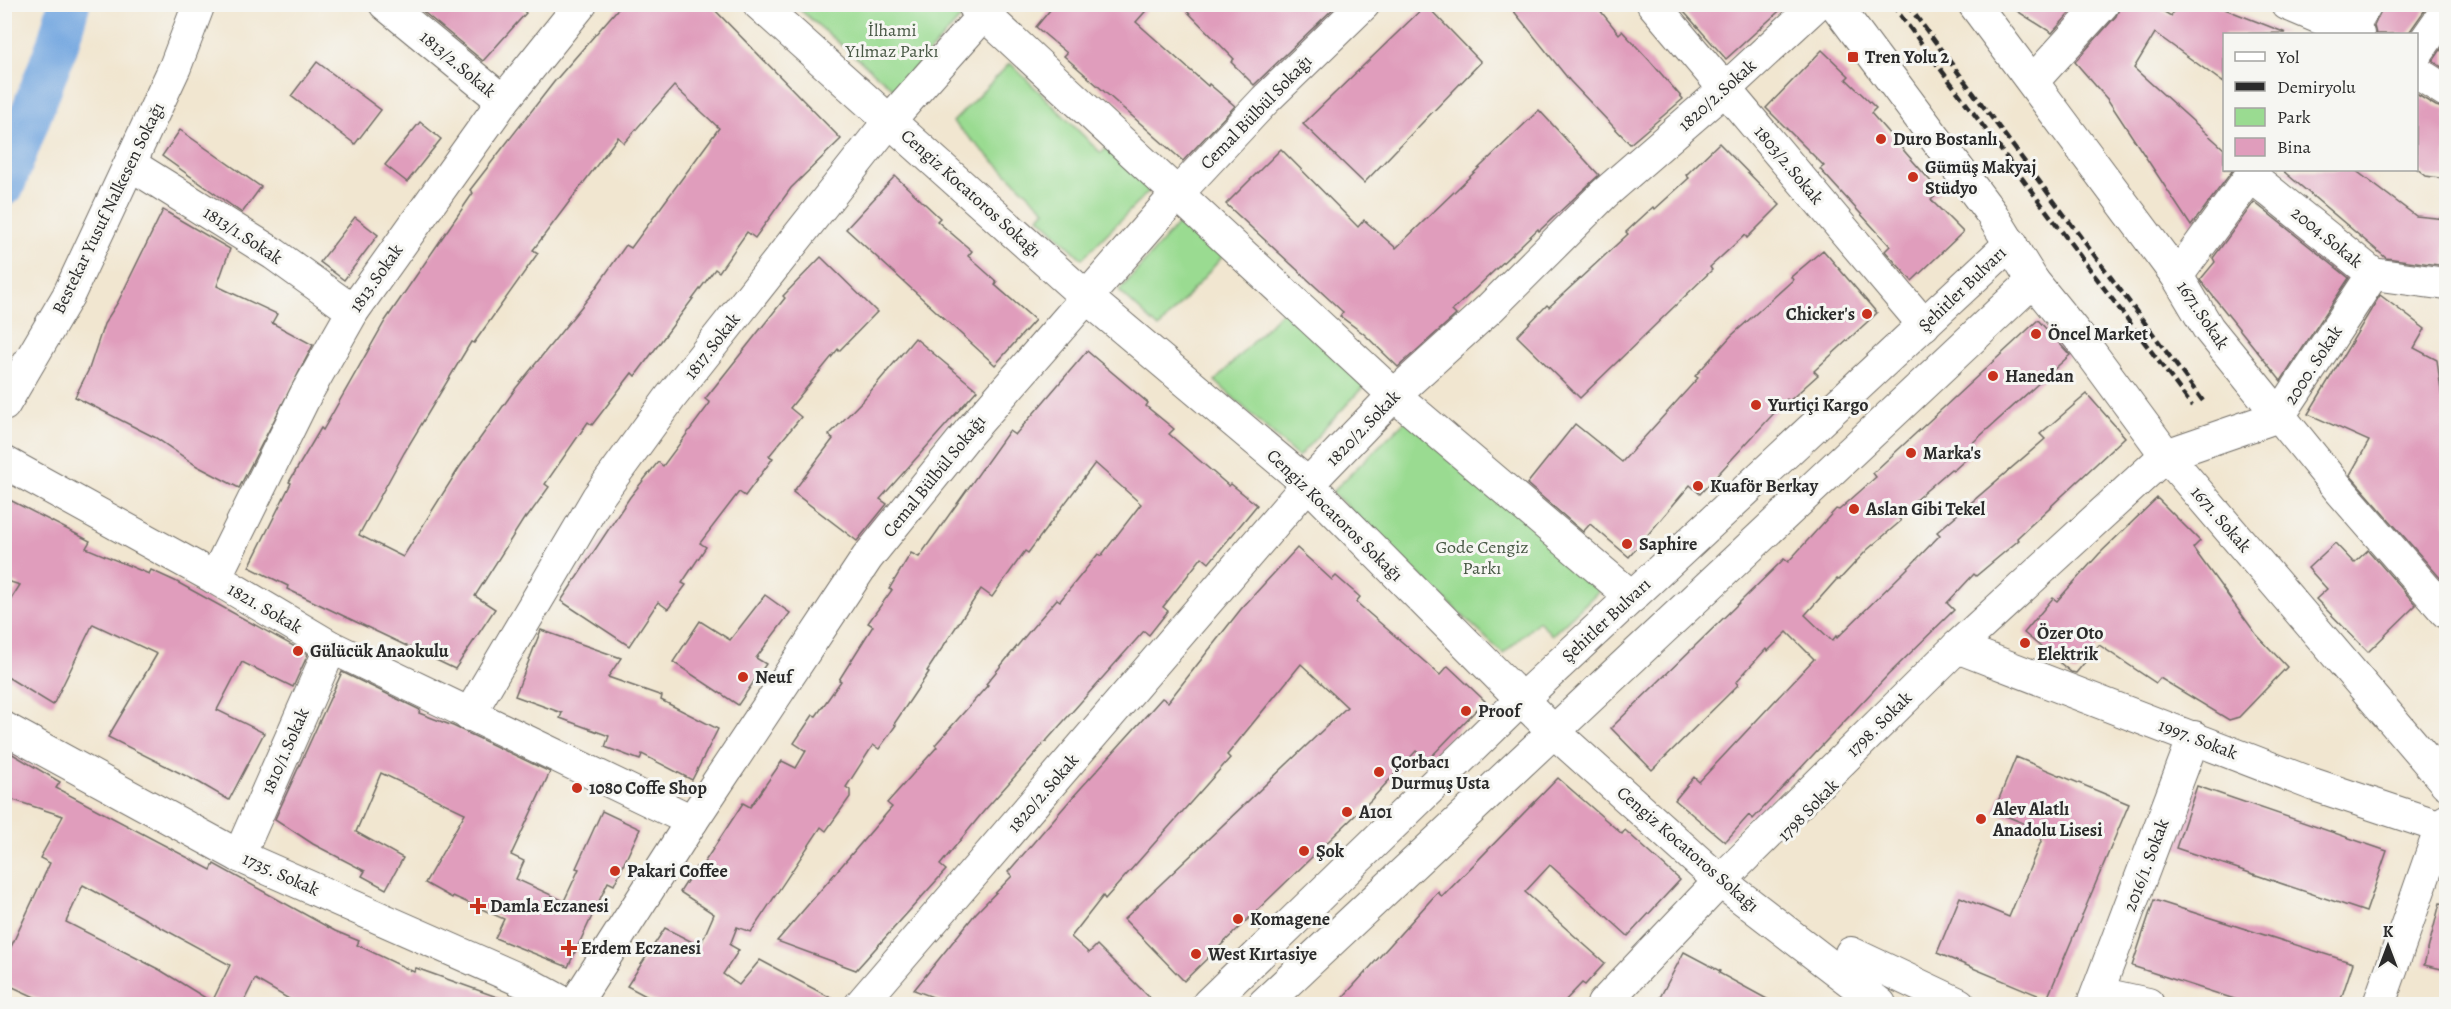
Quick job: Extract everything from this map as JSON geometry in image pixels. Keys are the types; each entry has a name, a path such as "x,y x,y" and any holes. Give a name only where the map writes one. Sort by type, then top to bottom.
{"street":[{"name":"Bestekar Yusuf Nalkesen Sokağı","path":"4,405 68,296 175,68 199,4"},
{"name":"1813/2.Sokak","path":"385,4 503,101"},
{"name":"1813.Sokak","path":"215,579 306,394 352,311 503,101 581,4"},
{"name":"Cengiz Kocatoros Sokağı","path":"759,4 1085,296 1308,484 1553,731 1720,881 1880,1005"},
{"name":"Cemal Bülbül Sokağı","path":"575,1005 692,821 867,558 969,432 1085,296 1265,100 1364,4"},
{"name":"1803/2.Sokak","path":"1653,4 1924,325"},
{"name":"1820/2.Sokak","path":"861,1005 1308,484 1394,395 1490,308 1604,194 1725,89 1817,4"},
{"path":"1835,4 2011,243"},
{"name":"1671.Sokak","path":"1974,4 2177,276 2208,328 2279,416 2446,612"},
{"path":"2033,81 2103,4"},
{"path":"2287,4 2356,26"},
{"name":"1817.Sokak","path":"469,715 598,497 670,398 890,120 983,8"},
{"path":"983,8 1176,195 1394,395 1632,597"},
{"path":"2418,51 2446,11"},
{"path":"2418,73 2446,91"},
{"name":"1813/1.Sokak","path":"130,164 274,254 352,311"},
{"path":"2177,276 2253,173"},
{"name":"2004.Sokak","path":"2253,173 2373,274 2446,284"},
{"name":"1671. Sokak","path":"2011,243 2033,281 2085,345 2166,455 2446,783"},
{"name":"Şehitler Bulvarı","path":"1208,1005 1521,699 2011,243"},
{"name":"2000. Sokak","path":"2166,455 2279,416 2373,274"},
{"path":"1263,1005 2033,281"},
{"name":"1798. Sokak","path":"1603,1005 1720,881 1957,646 2166,455"},
{"name":"1821. Sokak","path":"4,462 331,646 469,715 692,821"},
{"name":"1810/1.Sokak","path":"239,856 331,646"},
{"name":"1997. Sokak","path":"1957,646 2312,784 2444,824"},
{"name":"1735. Sokak","path":"4,728 239,856 524,994 566,1005"},
{"name":"2016/1. Sokak","path":"2148,1005 2095,999 2194,737"},
{"path":"2379,1005 2444,824"},
{"path":"1851,953 1906,994 1953,1003"}],"green space":[{"name":"İlhami Yılmaz Parkı","path":"958,4 966,12 895,90 794,5"},
{"path":"1010,63 1101,153 1110,145 1153,187 1082,259 1039,217 1045,210 953,122"},
{"path":"1183,218 1223,256 1159,328 1119,291"},
{"path":"1283,310 1364,386 1298,457 1215,381"},
{"name":"Gode Cengiz Parkı","path":"1410,416 1601,589 1552,635 1539,621 1503,654 1332,492"}],"building":[{"path":"414,4 517,4 526,13 483,61"},
{"path":"622,4 709,4 841,139 791,188 755,238 747,232 719,272 715,269 635,376 632,373 592,425 588,422 545,484 549,487 526,519 525,517 475,596 495,609 455,669 287,589 288,586 249,567 291,483 289,482 321,428 323,430 385,321 473,193 470,190 554,82","holes":["674,86 719,128 631,248 626,245 590,296 516,388 459,468 403,557 359,535 404,453 471,342 474,343 538,253 533,250 618,137 624,143"]},
{"path":"1055,4 1152,4 1136,22 1208,86 1209,84 1235,106 1183,161 1064,56 1067,53 1036,27"},
{"path":"1180,4 1338,4 1254,85 1231,62 1234,59"},
{"path":"1508,4 1595,4 1619,34 1622,31 1683,99 1630,144 1570,81"},
{"path":"1677,4 1787,4 1726,59"},
{"path":"2006,4 2078,4 2052,33"},
{"path":"2121,4 2151,4 2171,16 2179,4 2212,4 2286,33 2223,33 2223,82 2155,33 2134,68 2223,148 2223,171 2232,171 2191,226 2108,100 2075,62 2116,16"},
{"path":"2384,4 2429,4 2409,33 2376,33 2374,26"},
{"path":"1426,5 1481,62 1364,183 1303,124"},
{"path":"2446,42 2446,70 2433,61"},
{"path":"1822,50 1849,76 1846,79 1876,108 1871,113 1940,192 1931,200 1963,232 1912,281 1885,251 1890,246 1820,169 1824,166 1766,108"},
{"path":"317,62 381,110 355,144 291,96"},
{"path":"2418,95 2446,109 2446,179 2426,176 2418,170"},
{"path":"1539,110 1599,175 1452,311 1456,315 1398,367 1364,334 1340,316 1343,312 1226,204 1281,149 1358,227 1364,220 1396,248"},
{"path":"420,122 441,139 407,182 385,165"},
{"path":"180,130 261,187 242,213 162,156"},
{"path":"1719,143 1780,205 1747,238 1745,235 1710,267 1712,270 1580,398 1517,336 1547,305 1549,307 1628,234 1626,232 1653,207 1655,209 1689,178 1686,175"},
{"path":"2283,171 2356,171 2416,216 2446,219 2446,266 2386,258"},
{"path":"895,176 940,218 937,221 972,251 968,256 997,282 995,285 1035,320 995,365 846,229"},
{"path":"2254,202 2349,278 2281,381 2200,280 2215,262 2213,258"},
{"path":"163,210 230,249 217,286 277,314 272,323 313,345 239,488 197,466 156,438 75,397 89,369 104,324 118,302"},
{"path":"355,217 378,235 344,280 320,262"},
{"path":"1823,250 1877,313 1814,371 1818,375 1789,401 1787,399 1700,494 1690,485 1629,557 1590,524 1583,532 1527,484 1575,424 1622,462 1698,378 1695,376 1731,336 1793,280 1791,277"},
{"path":"821,257 877,312 839,351 838,349 790,408 801,417 769,456 773,458 745,496 739,492 700,543 706,547 682,583 686,585 668,609 658,602 629,646 561,601 630,497 658,462 663,466 710,403 705,399 785,298 783,296"},
{"path":"2380,295 2425,329 2414,348 2437,360 2446,429 2446,576 2442,580 2350,475 2369,441 2308,414"},
{"path":"2038,320 2070,355 1969,446 1974,452 1897,516 1901,521 1867,550 1839,580 1837,579 1805,615 1832,641 1836,636 1837,638 1940,535 1937,532 2045,439 2040,434 2087,394 2125,437 2017,538 2019,540 1976,576 1974,574 1947,603 1954,610 1888,675 1753,819 1749,815 1725,842 1675,800 1694,777 1699,782 1814,659 1787,632 1768,651 1766,649 1736,682 1738,685 1652,770 1611,728 1784,559 1788,562 1836,509 1839,510 1876,477 1873,473"},
{"path":"915,338 977,390 880,499 887,504 857,541 793,492 833,439 829,435 864,399"},
{"path":"1087,351 1148,403 1146,406 1174,429 1169,434 1229,486 1231,484 1257,505 1209,563 1202,557 1163,607 1168,611 1149,635 1144,631 984,811 940,865 946,870 856,970 777,941 892,807 887,803 937,747 935,745 988,685 986,684 1032,628 1057,599 1060,601 1098,554 1101,556 1141,504 1095,463 1028,553 1025,551 992,597 981,589 927,671 929,672 894,724 896,725 879,749 873,745 846,787 850,790 850,797 826,831 821,827 751,932 737,927 730,945 739,950 723,974 739,985 760,960 844,1005 663,1005 627,986 665,928 700,946 714,914 680,892 696,867 700,869 743,803 750,807 782,761 796,768 806,751 794,743 841,681 839,680 873,626 868,623 892,590 889,589 911,553 919,557 1009,431 1015,435"},
{"path":"4,497 90,541 86,548 149,574 151,570 175,581 308,654 293,687 242,662 217,710 264,733 229,800 108,737 157,654 93,624 53,705 4,675 4,610 20,585 4,580"},
{"path":"2157,498 2200,541 2193,548 2256,634 2287,667 2239,717 2229,720 2160,678 2156,683 2099,645 2076,673 2071,672 2024,633 2053,598 2057,601 2099,554"},
{"path":"2335,543 2354,563 2368,550 2416,605 2368,652 2316,599 2327,589 2308,568"},
{"path":"1297,548 1332,580 1336,576 1360,597 1356,602 1440,675 1448,666 1485,701 1427,761 1416,751 1371,800 1184,981 1124,919 1347,707 1301,664 1227,755 1230,758 1105,899 1103,896 1071,937 1089,953 1097,945 1157,1005 954,1005 914,990 976,913 1012,876 1008,872 1072,798 1162,698 1168,702 1241,609"},
{"path":"765,595 790,613 756,658 766,664 738,705 673,662 700,621 730,640"},
{"path":"541,630 621,658 608,677 662,696 661,700 718,729 692,780 642,754 640,760 605,747 609,736 560,718 562,713 515,696"},
{"path":"342,672 420,710 419,713 453,726 550,772 511,855 524,861 516,879 564,901 602,811 640,829 614,885 608,882 568,967 495,938 504,919 453,896 452,898 425,883 465,813 381,773 356,832 403,858 386,889 362,876 365,871 313,844 275,819"},
{"path":"4,749 60,782 56,788 211,870 214,864 335,931 359,941 357,945 414,972 416,968 511,1002 511,1005 299,1005 255,979 242,1005 52,1005 4,983 4,962 50,863 40,858 63,816 4,797","holes":["83,885 230,965 212,1002 160,970 66,922"]},
{"path":"2016,757 2129,804 2047,999 1937,953 1960,897 2009,917 2045,832 1994,811"},
{"path":"1558,778 1622,834 1625,830 1680,880 1628,936 1550,865 1525,892 1605,963 1585,985 1582,983 1561,1005 1336,1005 1438,892 1442,897"},
{"path":"2197,786 2387,851 2366,912 2176,848"},
{"path":"2154,900 2353,963 2339,1005 2253,1005 2132,966"},
{"path":"2440,903 2446,904 2446,970 2424,965"},
{"path":"1684,952 1720,971 1719,973 1778,1005 1656,1005"}],"waterway":[{"path":"4,185 58,43 69,4"}],"railway":[{"path":"1892,4 2192,406"},
{"path":"1907,4 2203,401"}],"place":[{"name":"Tren Yolu 2","path":"1853,57"},
{"name":"Duro Bostanlı","path":"1881,139"},
{"name":"Gümüş Makyaj Stüdyo","path":"1913,177"},
{"name":"Chicker's","path":"1867,314"},
{"name":"Öncel Market","path":"2036,334"},
{"name":"Hanedan","path":"1993,376"},
{"name":"Yurtiçi Kargo","path":"1756,405"},
{"name":"Marka's","path":"1911,453"},
{"name":"Kuaför Berkay","path":"1698,486"},
{"name":"Aslan Gibi Tekel","path":"1854,509"},
{"name":"Saphire","path":"1627,544"},
{"name":"Özer Oto Elektrik","path":"2025,643"},
{"name":"Gülücük Anaokulu","path":"298,651"},
{"name":"Neuf","path":"743,677"},
{"name":"Proof","path":"1466,711"},
{"name":"Çorbacı Durmuş Usta","path":"1379,772"},
{"name":"1080 Coffe Shop","path":"577,788"},
{"name":"A101","path":"1347,812"},
{"name":"Alev Alatlı Anadolu Lisesi","path":"1981,819"},
{"name":"Şok","path":"1304,851"},
{"name":"Pakari Coffee","path":"615,871"},
{"name":"Damla Eczanesi","path":"478,906"},
{"name":"Komagene","path":"1238,919"},
{"name":"Erdem Eczanesi","path":"569,948"},
{"name":"West Kırtasiye","path":"1196,954"}]}
